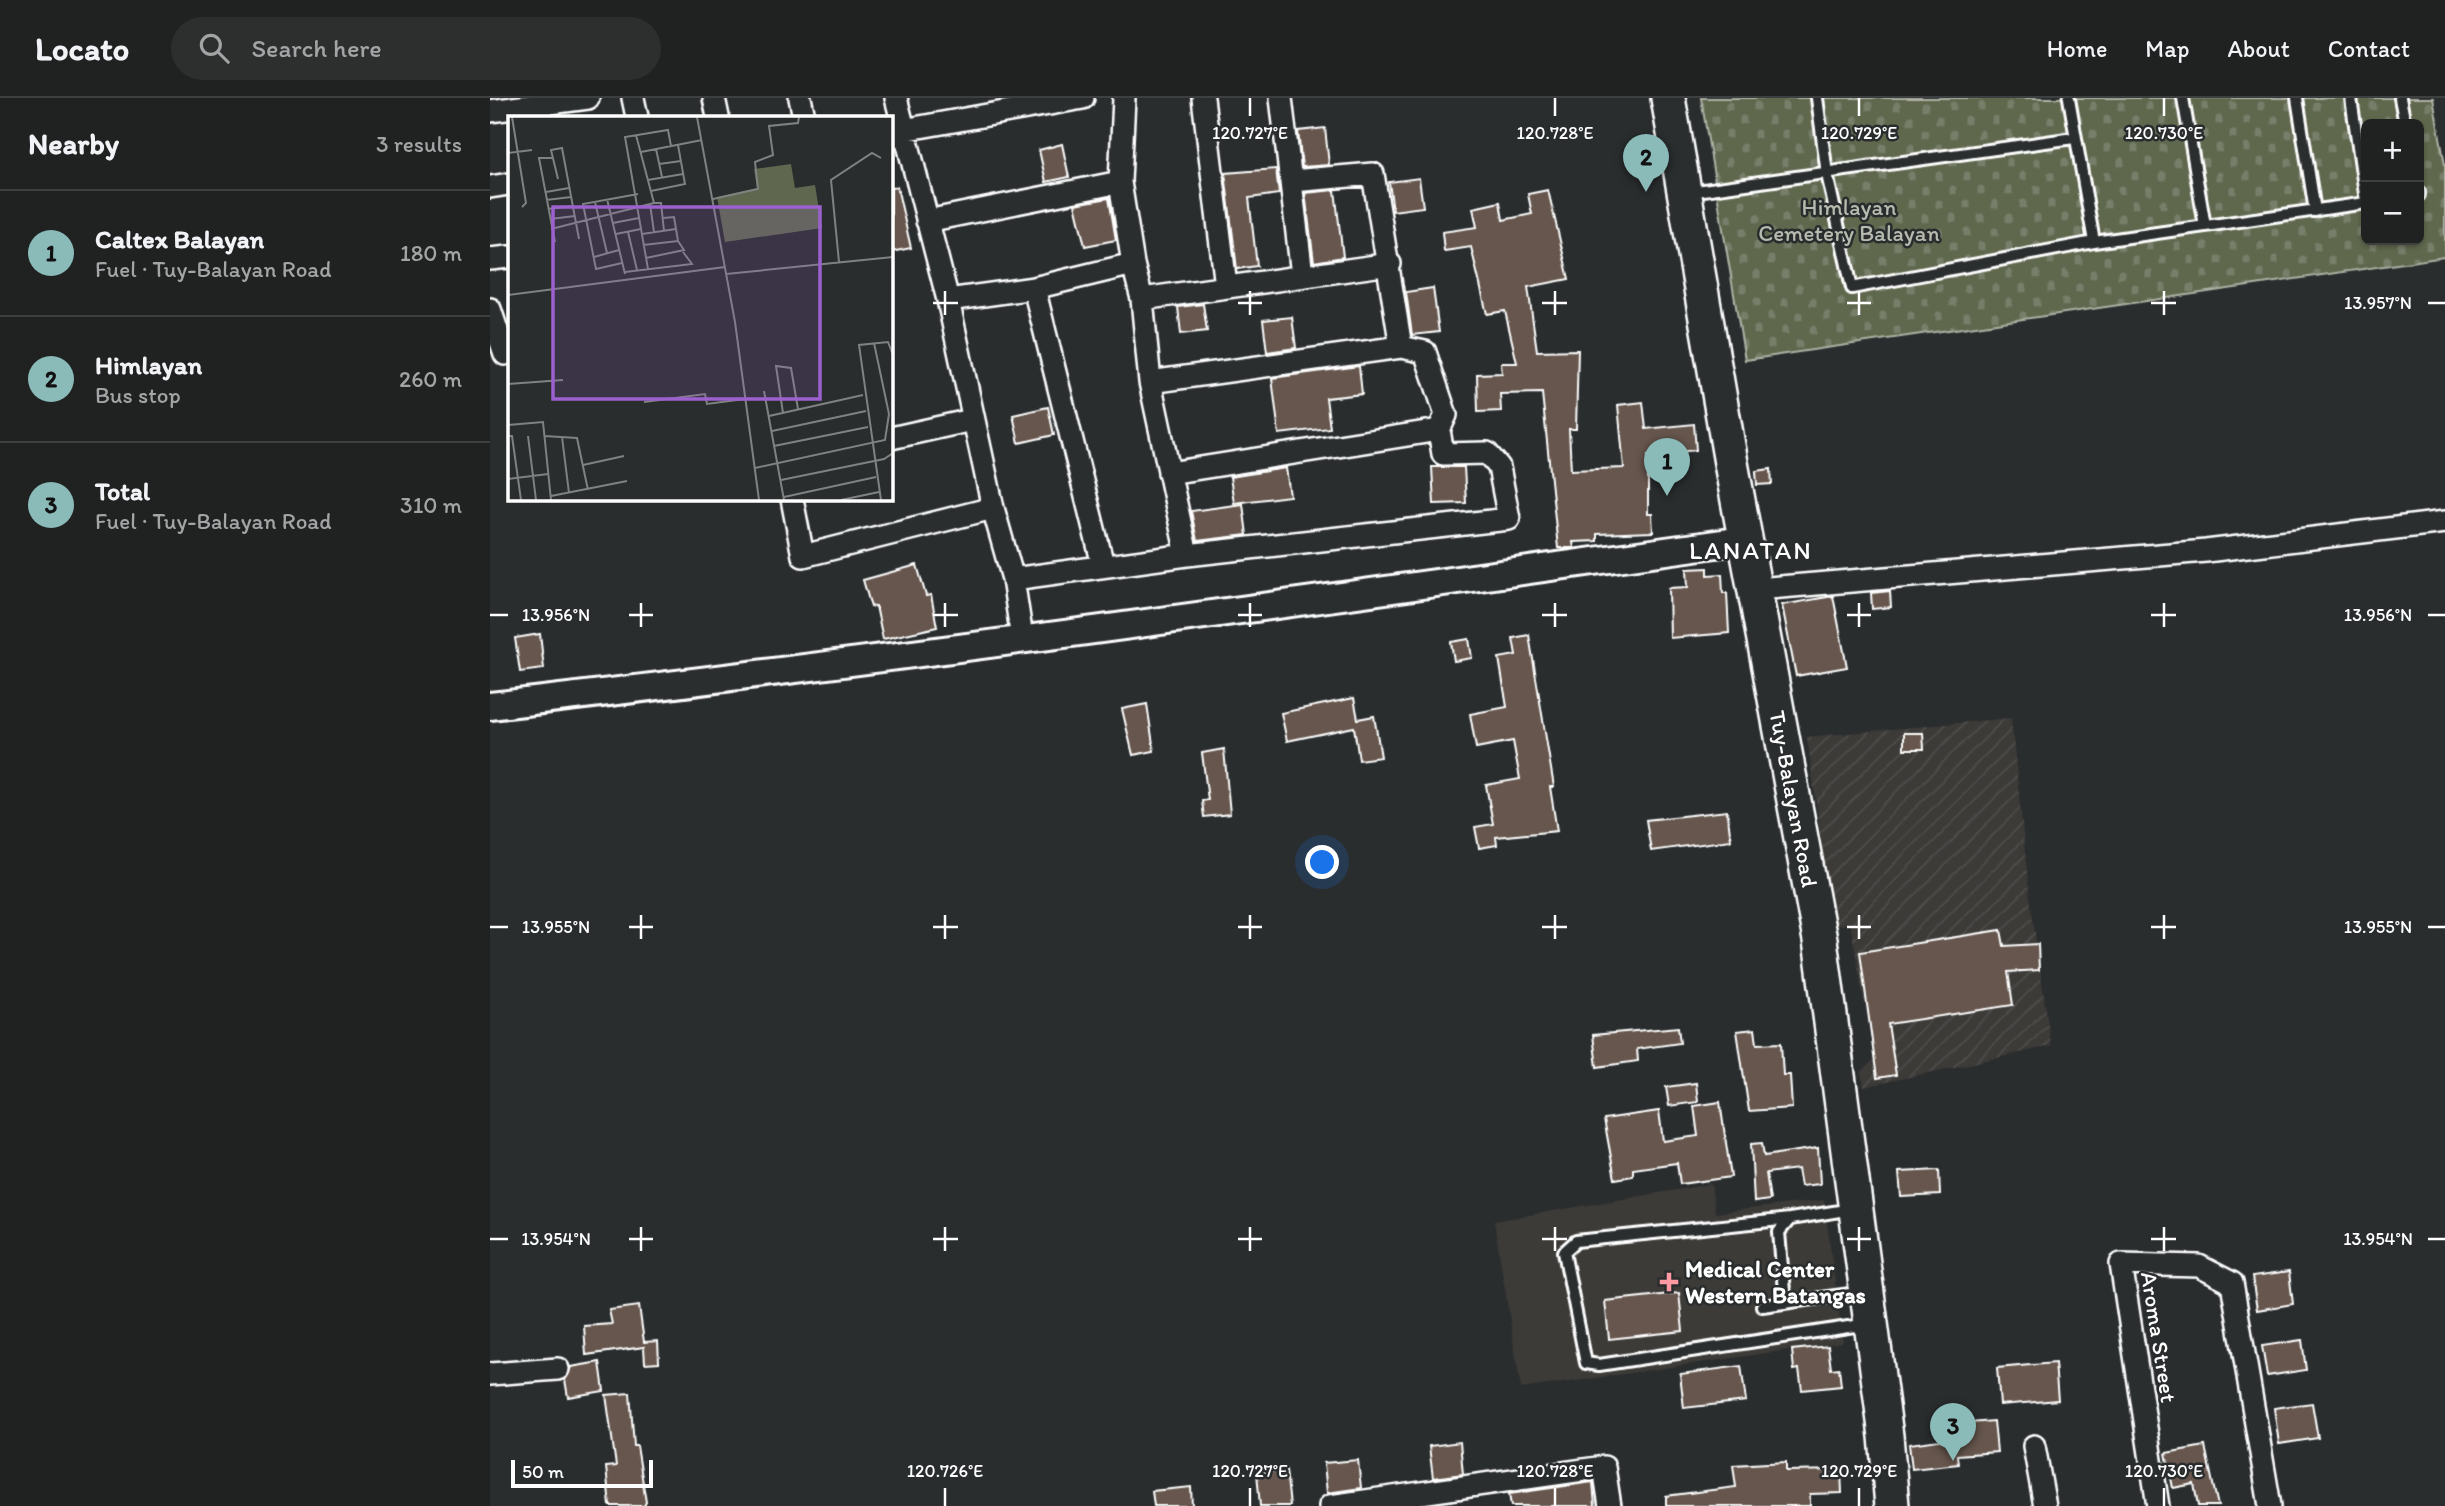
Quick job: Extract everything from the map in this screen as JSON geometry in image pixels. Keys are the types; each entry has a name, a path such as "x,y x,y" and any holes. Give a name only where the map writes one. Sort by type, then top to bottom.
{"main road":[{"name":"Tuy-Balayan Road","path":"1668,98 1745,540 1820,940 1870,1308 1892,1506"}],"street":[{"path":"490,111 588,98"},
{"path":"633,98 637,116"},
{"path":"714,98 718,116"},
{"path":"800,98 804,116"},
{"path":"896,98 897,134 927,221 948,300 972,419 1013,579 1022,638"},
{"path":"897,134 1083,98"},
{"path":"1124,98 1120,182 1133,264 1143,299 1150,382 1187,555"},
{"path":"1203,98 1226,286"},
{"path":"1281,98 1302,275"},
{"path":"1292,181 1373,174 1390,264 1401,348"},
{"path":"927,221 1120,182"},
{"path":"490,187 508,184"},
{"path":"490,259 508,257"},
{"path":"948,300 1034,288 1133,264"},
{"path":"1143,299 1390,264"},
{"path":"1034,288 1103,565"},
{"path":"490,309 505,354"},
{"path":"1013,579 1103,565 1509,519 1499,467 1487,453 1443,454 1439,430 1446,415 1425,352 1401,348 1150,382"},
{"path":"892,438 972,419"},
{"path":"1169,472 1439,430"},
{"path":"792,500 803,556 993,508"},
{"path":"1756,589 2206,551 2445,522"},
{"path":"490,706 822,668 1022,638 1745,540"},
{"name":"Aroma Street","path":"2158,1506 2121,1264 2199,1266 2232,1283 2270,1506"},
{"path":"490,1374 558,1369"},
{"path":"2034,1446 2045,1506"},
{"path":"1330,1506 1604,1467 1610,1506"}],"lane":[{"path":"1817,98 1827,174 1852,288 2094,242 2361,203"},
{"path":"2068,98 2094,242"},
{"path":"2183,98 2206,226"},
{"path":"2297,98 2315,211"},
{"path":"2351,98 2363,182"},
{"path":"2400,98 2404,119"},
{"path":"1683,192 2074,138"},
{"path":"1856,1209 1790,1219 1576,1241 1564,1252 1565,1261 1586,1363 1599,1365 1870,1308"},
{"path":"1784,1303 1779,1232 1790,1219"},
{"path":"1762,1306 1784,1303 1870,1308"}],"shaded area":[{"path":"2011,718 2029,891 2051,1046 1864,1087 1861,1073 1875,1059 1850,923 1833,926 1807,737"},
{"name":"Medical Center Western Batangas","path":"1711,1184 1715,1213 1824,1200 1843,1342 1521,1389 1494,1221"}],"green space":[{"name":"Himlayan Cemetery Balayan","path":"1701,98 2433,98 2445,165 2445,257 1745,360"}],"building":[{"path":"1325,128 1329,165 1302,167 1298,131"},
{"path":"1062,144 1069,177 1046,182 1039,150"},
{"path":"1276,169 1279,194 1249,198 1257,266 1237,269 1225,173"},
{"path":"1419,178 1423,207 1393,211 1389,182"},
{"path":"897,187 911,248 892,252 892,188"},
{"path":"1335,190 1343,257 1314,262 1305,193"},
{"path":"1548,190 1569,279 1528,287 1537,351 1578,350 1576,429 1569,429 1571,470 1624,468 1618,405 1643,402 1646,429 1694,424 1696,450 1648,455 1648,514 1652,514 1653,532 1597,534 1597,541 1573,542 1574,548 1558,548 1542,393 1500,394 1501,411 1478,412 1477,374 1502,373 1501,363 1517,363 1505,311 1487,314 1471,247 1444,251 1442,232 1477,227 1473,208 1500,202 1503,220 1532,214 1528,194"},
{"path":"1109,198 1116,240 1085,246 1075,204"},
{"path":"1433,288 1439,332 1412,335 1406,292"},
{"path":"1203,304 1207,331 1181,334 1178,307"},
{"path":"1292,317 1296,348 1267,352 1263,320"},
{"path":"1359,366 1362,394 1326,398 1330,428 1279,434 1272,378"},
{"path":"1048,407 1054,435 1019,443 1013,415"},
{"path":"1432,467 1464,467 1466,503 1434,504"},
{"path":"1286,468 1290,496 1234,503 1230,477"},
{"path":"1771,469 1772,484 1757,485 1756,471"},
{"path":"1243,504 1247,535 1197,541 1191,511"},
{"path":"917,565 926,596 931,595 937,627 883,639 876,606 871,607 863,580"},
{"path":"1708,568 1708,575 1722,574 1723,593 1727,593 1729,633 1670,638 1669,588 1688,587 1687,569"},
{"path":"1890,591 1891,607 1872,609 1871,593"},
{"path":"1833,596 1847,667 1796,676 1782,605"},
{"path":"540,634 544,669 520,672 515,638"},
{"path":"1529,635 1554,787 1550,787 1557,831 1496,837 1497,845 1479,848 1475,827 1493,824 1486,785 1520,779 1513,741 1476,748 1470,714 1507,707 1499,658 1516,655 1513,638"},
{"path":"1469,639 1472,658 1454,661 1451,642"},
{"path":"1354,698 1358,719 1374,716 1381,757 1359,760 1354,727 1287,741 1281,713"},
{"path":"1147,704 1154,751 1133,755 1122,709"},
{"path":"1904,733 1923,733 1924,749 1904,749"},
{"path":"1224,749 1230,814 1204,817 1202,801 1208,800 1202,753"},
{"path":"1727,811 1731,840 1651,851 1646,820"},
{"path":"2001,930 2004,946 2038,944 2039,970 2008,972 2013,1005 1888,1024 1896,1075 1877,1078 1860,952"},
{"path":"1678,1027 1680,1043 1637,1049 1638,1061 1597,1067 1593,1035"},
{"path":"1755,1029 1757,1044 1781,1043 1783,1075 1790,1075 1792,1108 1749,1111 1737,1031"},
{"path":"1696,1083 1698,1102 1669,1106 1666,1087"},
{"path":"1720,1102 1731,1177 1680,1184 1677,1163 1633,1169 1633,1176 1615,1179 1604,1119 1659,1111 1663,1141 1698,1136 1694,1106"},
{"path":"1762,1143 1764,1156 1818,1148 1820,1184 1801,1186 1798,1169 1766,1173 1770,1200 1754,1202 1751,1144"},
{"path":"1939,1170 1940,1195 1901,1197 1899,1172"},
{"path":"2289,1272 2293,1304 2257,1310 2252,1277"},
{"path":"1679,1293 1683,1331 1609,1339 1605,1301"},
{"path":"639,1306 644,1342 658,1341 659,1362 645,1363 644,1347 586,1355 584,1326 612,1324 609,1310"},
{"path":"2302,1340 2306,1370 2267,1376 2262,1346"},
{"path":"1828,1346 1831,1369 1839,1368 1841,1386 1802,1390 1799,1369 1794,1370 1792,1350"},
{"path":"600,1362 604,1391 568,1397 565,1380 571,1367"},
{"path":"2055,1363 2058,1400 2000,1405 1997,1368"},
{"path":"1741,1366 1746,1401 1684,1408 1680,1374"},
{"path":"630,1393 634,1446 637,1446 646,1502 644,1506 610,1506 606,1467 616,1466 606,1395"},
{"path":"2312,1403 2318,1438 2279,1444 2274,1408"},
{"path":"1994,1421 1997,1452 1957,1455 1958,1464 1912,1469 1909,1444 1970,1436 1969,1423"},
{"path":"1460,1442 1463,1474 1433,1478 1429,1446"},
{"path":"2205,1446 2218,1506 2198,1506 2194,1484 2173,1488 2166,1453"},
{"path":"1358,1460 1361,1488 1327,1493 1324,1463"},
{"path":"1786,1462 1786,1471 1841,1470 1842,1493 1810,1494 1810,1506 1666,1506 1666,1496 1736,1487 1733,1465"},
{"path":"1286,1470 1290,1506 1260,1506 1257,1473"},
{"path":"1593,1482 1595,1506 1511,1506 1509,1494"},
{"path":"1191,1487 1192,1506 1154,1506 1152,1491"}],"place":[{"name":"Himlayan","path":"1646,192"},
{"name":"Caltex Balayan","path":"1667,496"},
{"name":"Medical Center Western Batangas","path":"1669,1282"},
{"name":"Total","path":"1953,1461"}],"district":[{"name":"LANATAN","path":"1751,550"}]}
